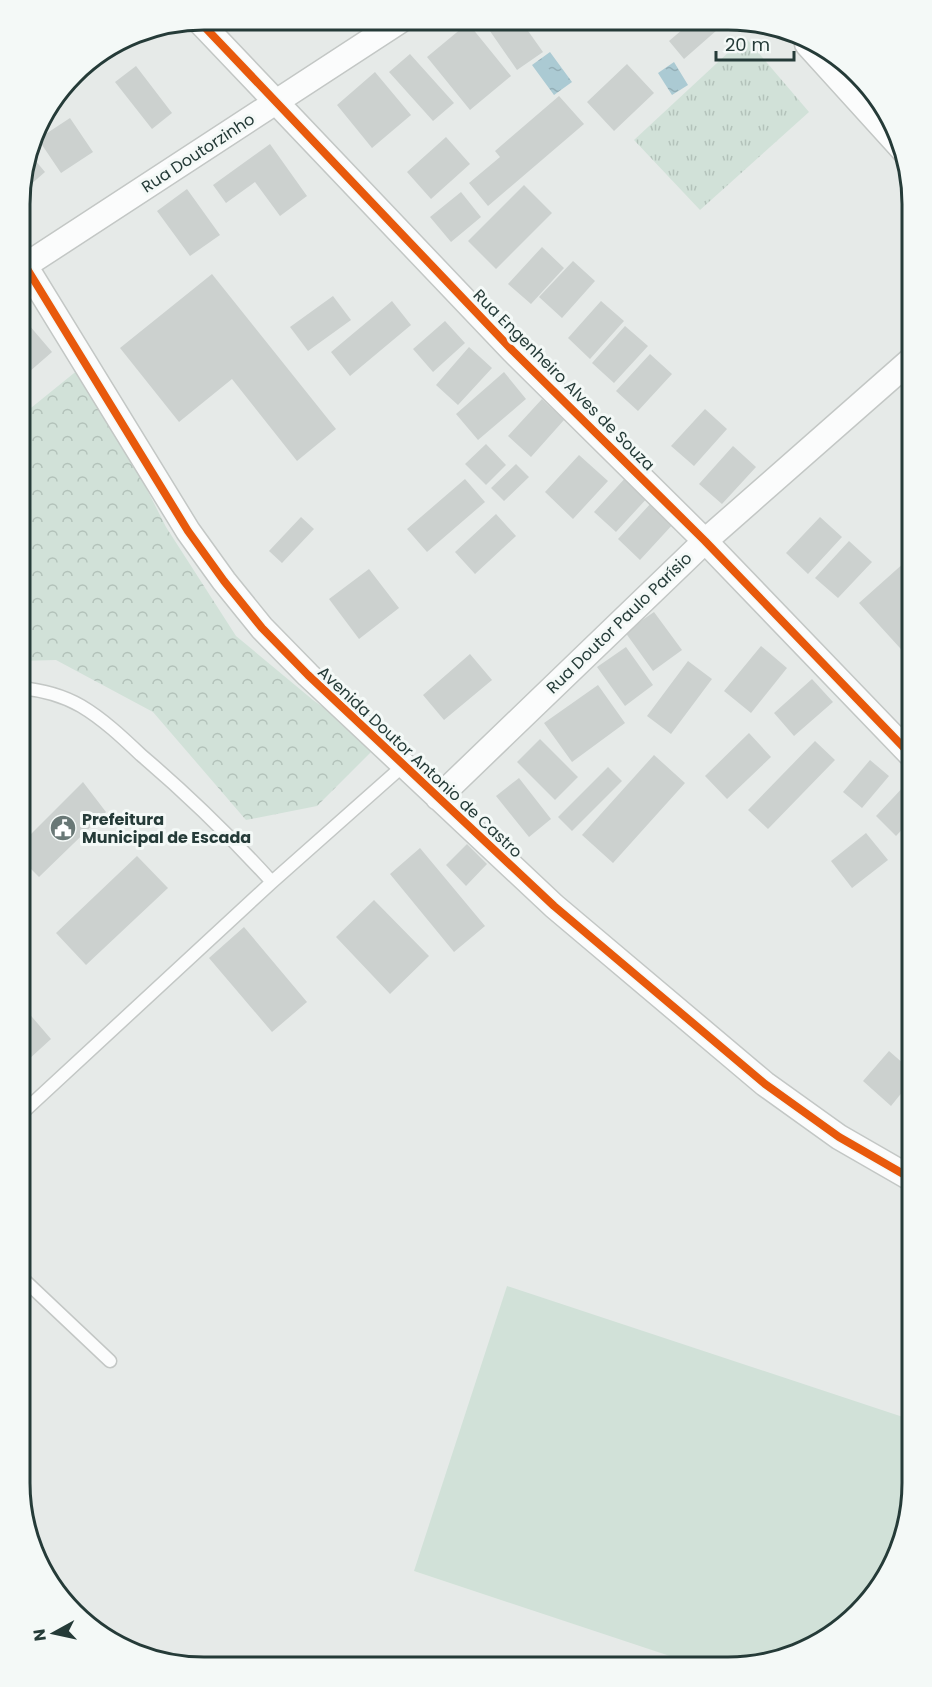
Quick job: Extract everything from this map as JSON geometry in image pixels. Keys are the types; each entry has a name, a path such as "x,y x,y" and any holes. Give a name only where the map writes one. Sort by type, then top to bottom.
{"street":[{"name":"Rua Engenheiro Alves de Souza","path":"208,30 513,351 705,540 902,746"},
{"name":"Rua Doutorzinho","path":"30,258 386,30"},
{"path":"817,55 886,131"},
{"name":"Avenida Doutor Antonio de Castro","path":"30,273 188,531 262,628 300,667 554,906 765,1084 839,1137 902,1169"},
{"name":"Rua Doutor Paulo Parísio","path":"438,798 705,540 902,368"}],"lane":[{"path":"30,689 45,691 81,706 122,737 231,837 272,882"},
{"path":"30,1106 272,882 404,765"},
{"path":"30,1285 110,1361"}],"green space":[{"path":"745,37 809,112 700,210 634,140"},
{"path":"84,365 166,527 236,636 313,700 377,746 317,806 246,820 153,712 56,660 30,661 30,409"},
{"path":"507,1286 902,1417 902,1494 899,1517 893,1539 879,1570 851,1606 834,1621 815,1634 784,1648 739,1657 673,1657 414,1571"}],"water":[{"path":"550,52 572,82 554,95 532,65"},
{"path":"674,62 688,85 672,95 658,73"}],"building":[{"path":"460,30 474,30 511,76 470,110 427,57"},
{"path":"489,30 527,30 543,52 517,70"},
{"path":"682,30 717,30 684,59 669,41"},
{"path":"410,54 454,103 433,121 389,72"},
{"path":"627,64 654,93 614,131 587,102"},
{"path":"136,66 172,113 152,129 115,82"},
{"path":"375,72 411,115 372,148 337,105"},
{"path":"559,96 584,124 488,206 469,183 500,157 495,151"},
{"path":"70,118 93,152 61,173 41,144 44,135"},
{"path":"446,137 470,164 431,199 407,172"},
{"path":"270,144 307,196 280,216 255,182 226,203 213,185"},
{"path":"36,161 45,172 31,184"},
{"path":"524,185 552,213 496,269 468,241"},
{"path":"187,189 220,235 190,256 157,211"},
{"path":"461,192 481,217 451,242 430,217"},
{"path":"542,247 564,268 531,304 508,284"},
{"path":"573,261 595,281 562,318 539,297"},
{"path":"212,274 336,429 297,461 232,379 179,422 120,348"},
{"path":"333,296 351,320 308,351 290,327"},
{"path":"392,301 411,325 350,376 331,352"},
{"path":"601,301 624,321 590,359 568,338"},
{"path":"445,321 465,343 433,372 413,349"},
{"path":"30,326 52,352 30,371"},
{"path":"625,326 648,346 614,383 592,363"},
{"path":"469,347 492,368 458,405 436,385"},
{"path":"650,354 672,374 638,411 616,391"},
{"path":"504,372 526,399 478,440 456,414"},
{"path":"542,399 564,420 531,457 508,436"},
{"path":"705,409 727,429 694,466 671,446"},
{"path":"486,444 506,465 486,485 465,464"},
{"path":"733,446 756,467 722,504 699,484"},
{"path":"579,455 608,481 573,519 545,492"},
{"path":"516,464 529,477 504,501 491,488"},
{"path":"628,475 650,495 616,532 594,512"},
{"path":"465,479 485,502 427,552 407,529"},
{"path":"652,502 674,523 640,560 618,539"},
{"path":"496,514 516,536 475,574 455,552"},
{"path":"301,517 314,529 282,563 269,551"},
{"path":"820,517 842,537 808,574 786,553"},
{"path":"849,541 872,562 838,598 815,578"},
{"path":"902,565 902,650 859,603"},
{"path":"369,569 399,608 359,639 329,599"},
{"path":"654,612 682,650 653,671 625,632"},
{"path":"761,646 787,668 751,713 724,691"},
{"path":"626,647 653,685 625,706 597,667"},
{"path":"470,654 492,680 444,720 423,695"},
{"path":"688,661 712,679 671,734 647,716"},
{"path":"812,679 833,702 794,736 774,713"},
{"path":"598,685 625,723 572,762 544,723"},
{"path":"749,733 771,757 727,799 705,776"},
{"path":"540,739 578,777 555,800 517,762"},
{"path":"815,741 835,760 768,829 748,810"},
{"path":"654,755 685,783 613,863 582,835"},
{"path":"870,760 889,776 862,808 843,792"},
{"path":"608,767 622,781 572,831 558,817"},
{"path":"519,778 551,819 529,837 496,796"},
{"name":"Prefeitura Municipal de Escada","path":"83,782 106,812 39,877 30,868 30,835"},
{"path":"902,788 902,830 896,836 876,816"},
{"path":"866,833 888,860 852,888 831,861"},
{"path":"467,844 487,864 466,886 446,865"},
{"path":"420,848 485,926 454,952 390,874"},
{"path":"137,856 168,888 86,965 56,933"},
{"path":"374,900 429,956 390,994 336,937"},
{"path":"244,927 307,1002 272,1032 209,958"},
{"path":"30,1015 51,1039 30,1058"},
{"path":"889,1051 902,1062 902,1092 891,1106 863,1081"}],"cycle path":[{"path":"208,30 513,351 705,541 902,746"},
{"path":"30,274 188,531 262,628 308,675 554,906 765,1084 839,1137 902,1173"}],"place":[{"name":"Prefeitura Municipal de Escada","path":"63,828"}]}
